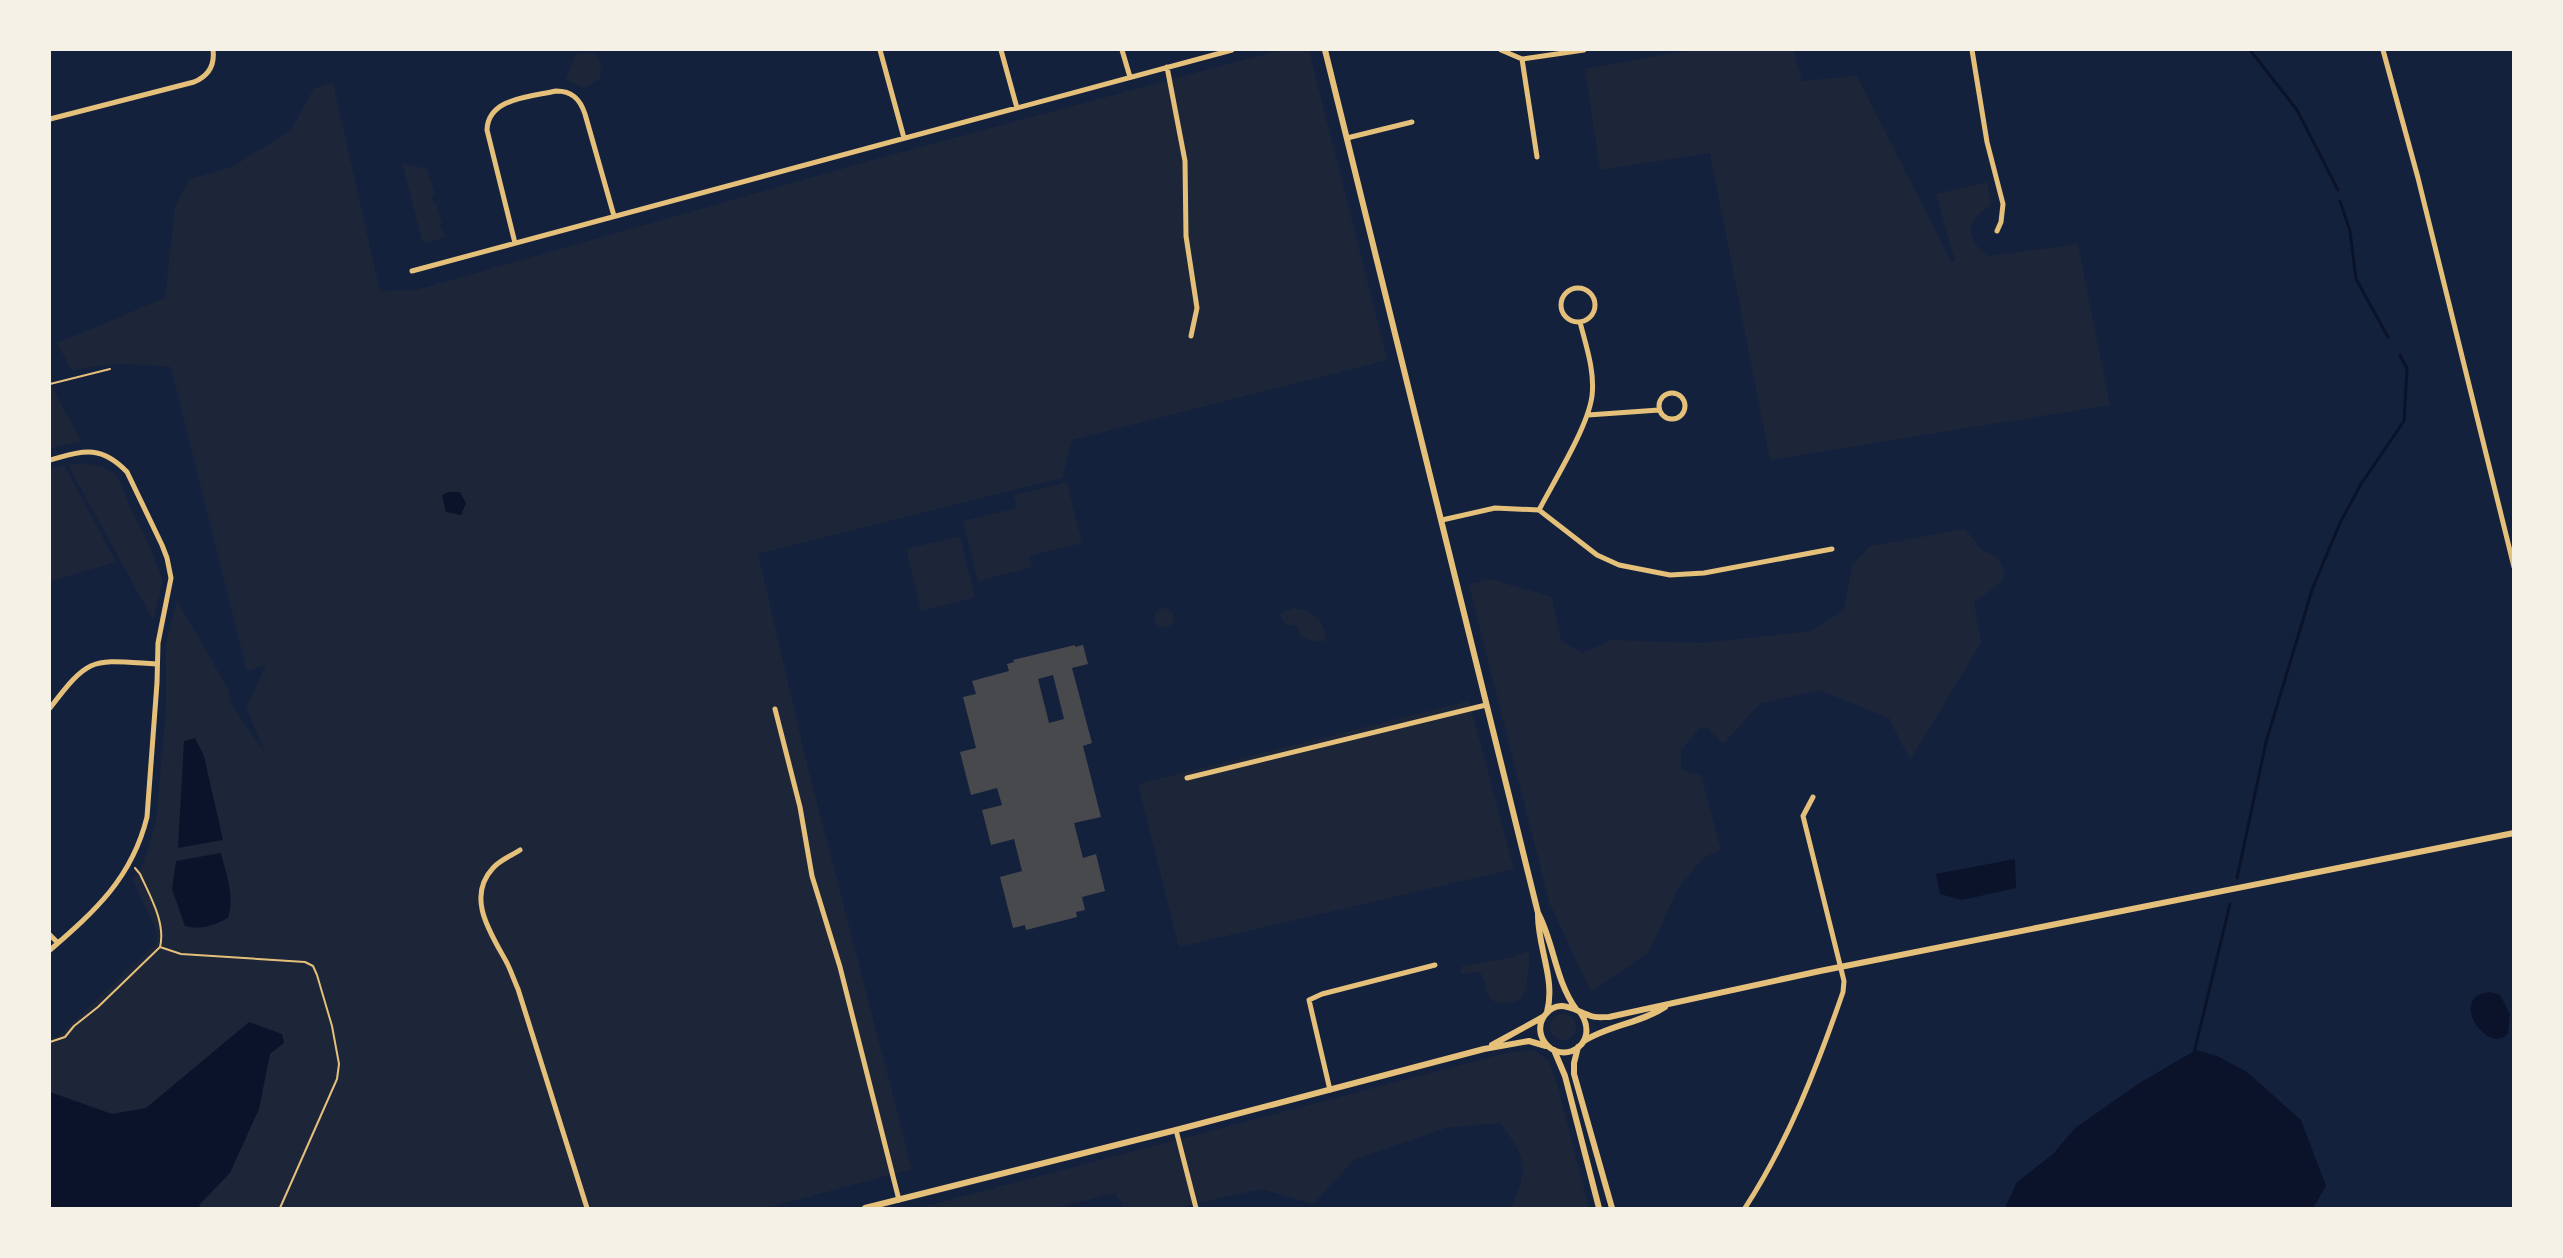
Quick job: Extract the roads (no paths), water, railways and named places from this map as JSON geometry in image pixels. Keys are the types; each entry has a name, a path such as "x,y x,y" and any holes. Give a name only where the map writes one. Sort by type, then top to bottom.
{"street":[{"path":"50,119 204,78 211,69 214,58 213,50"},
{"path":"880,50 904,138"},
{"path":"1001,50 1017,108"},
{"path":"1122,50 1130,77"},
{"path":"412,271 1232,50"},
{"path":"1325,50 1538,913 1548,932 1563,984 1587,1026 1584,1041"},
{"path":"1501,50 1522,59 1584,50"},
{"path":"1972,50 1987,142 2003,204 2001,222 1997,231"},
{"path":"2383,50 2418,178 2514,567"},
{"path":"1522,59 1537,158"},
{"path":"1167,67 1185,161 1186,236 1197,308 1191,336"},
{"path":"515,243 487,130 487,120 499,106 556,91 565,91 579,100 614,216"},
{"path":"1347,138 1412,122"},
{"path":"1573,289 1589,292 1595,301 1594,312 1580,322 1570,320 1561,306 1564,295 1573,289"},
{"path":"1539,510 1588,415 1592,394 1591,365 1580,322"},
{"path":"1675,393 1685,402 1684,411 1674,419 1665,417 1659,410 1660,401 1666,394 1675,393"},
{"path":"1588,415 1659,410"},
{"path":"50,460 93,451 111,458 127,472 170,567 171,578 158,643 147,817 142,835 130,863 114,889 50,950"},
{"path":"1442,520 1495,508 1539,510 1597,555 1619,565 1670,575 1704,573 1832,549"},
{"path":"50,708 72,679 86,667 107,661 156,664"},
{"path":"1187,778 1486,705"},
{"path":"776,709 800,807 812,876 840,967 899,1200"},
{"path":"1745,1209 1773,1163 1819,1061 1843,992 1844,981 1841,967 1803,816 1813,797"},
{"path":"1484,1049 1558,1006 1570,1006 1594,1018 1609,1017 1841,967 2514,833"},
{"path":"520,850 492,869 483,886 481,901 489,931 518,989 586,1209"},
{"path":"1538,913 1538,933 1548,974 1551,999 1540,1030 1545,1043 1552,1049 1568,1085 1599,1209"},
{"path":"50,935 58,943"},
{"path":"1330,1089 1309,1000 1322,994 1435,965"},
{"path":"865,1209 1484,1049 1529,1041 1567,1052 1614,1027 1657,1012 1668,1005"},
{"path":"1578,1047 1574,1074 1612,1209"},
{"path":"1176,1130 1196,1209"}],"lane":[{"path":"50,384 110,369"}],"waterway":[{"path":"2250,50 2297,110 2338,190"},
{"path":"2340,201 2350,231 2356,279 2388,337"},
{"path":"2237,878 2266,742 2312,590 2339,525 2361,484 2404,421 2407,369 2400,355"},
{"path":"2194,1053 2230,904"}]}
